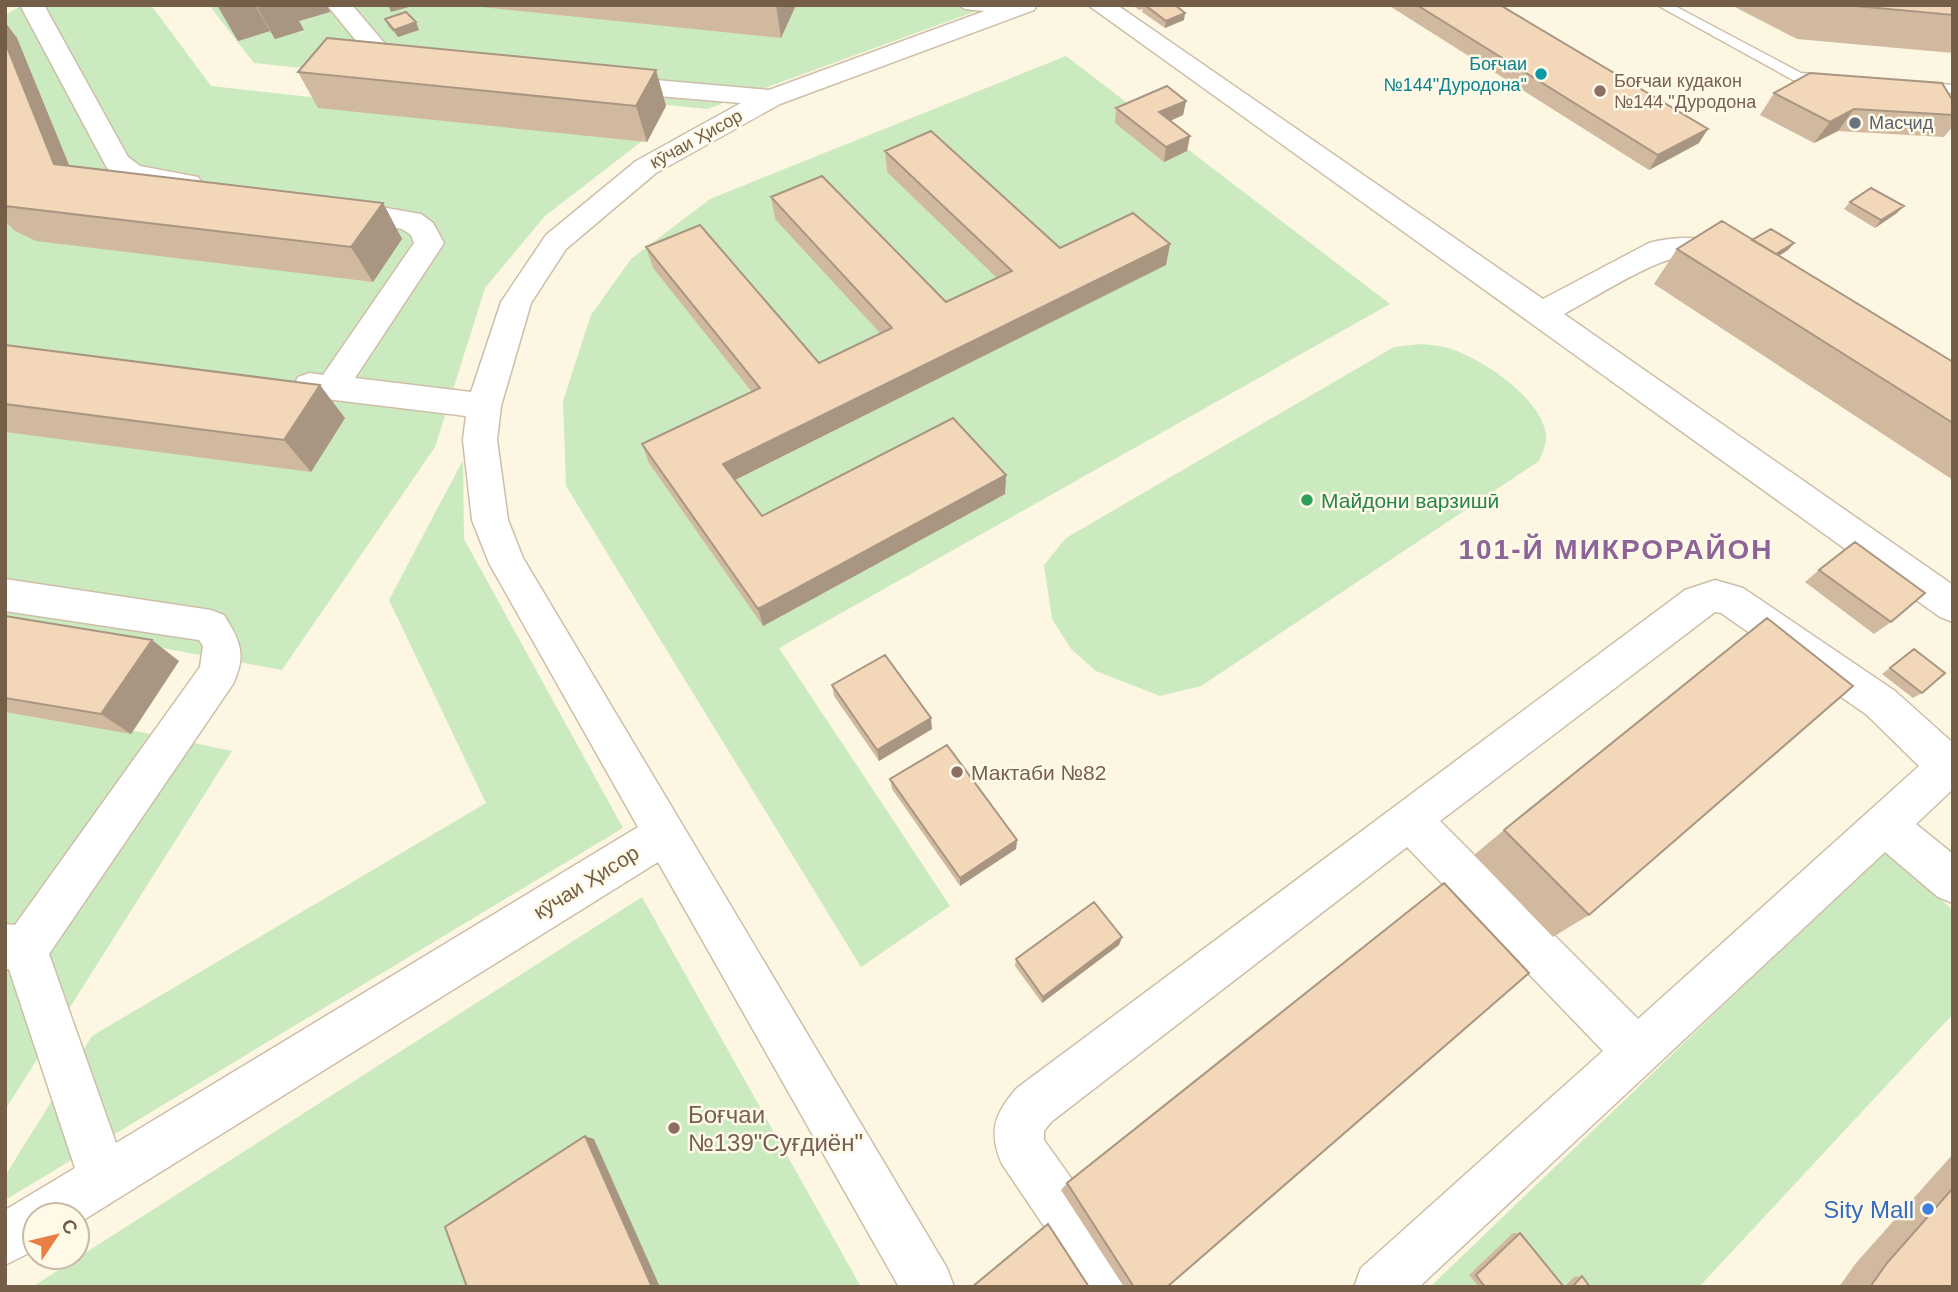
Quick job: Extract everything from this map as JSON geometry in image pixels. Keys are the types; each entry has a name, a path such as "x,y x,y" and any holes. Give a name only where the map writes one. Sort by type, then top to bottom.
{"street":[{"path":"32,5 117,162 131,173 211,187"},
{"path":"339,5 384,59 438,65"},
{"path":"1100,5 1541,313 1953,606"},
{"name":"кӯчаи Ҳисор","path":"68,1201 665,834 507,563 490,520 480,440 484,406 516,302 556,242 646,167 771,98 1019,8"},
{"path":"584,81 771,98"},
{"path":"318,205 411,221 423,230 429,243 331,387"},
{"path":"1541,313 1660,250 1695,246 1748,269"},
{"path":"277,381 484,406"},
{"path":"5,595 211,626 222,645 219,672 15,948 103,1179"},
{"path":"1116,1287 1018,1147 1020,1122 1034,1105 1698,601 1715,597 1730,599 1881,704 1950,764 1380,1287"},
{"path":"1410,820 1636,1051"},
{"path":"1884,824 1953,882"},
{"path":"665,834 928,1287"},
{"path":"5,1239 21,1229"}],"lane":[{"path":"965,5 1019,8"},
{"path":"1663,5 1798,76 1835,80"},
{"path":"1911,86 1953,89"}],"green space":[{"path":"23,5 151,5 211,86 650,135 545,216 485,288 435,447 282,670 5,619 5,15"},
{"path":"209,5 993,5 707,109 254,63"},
{"path":"1066,56 1390,304 779,648 950,906 861,967 566,486 563,401 591,315 631,259 710,199"},
{"name":"Майдони варзишӣ","path":"1422,344 1467,355 1496,372 1523,395 1542,421 1546,435 1539,461 1201,686 1160,696 1096,671 1071,649 1052,619 1044,565 1066,538 1394,347"},
{"path":"463,460 464,539 623,828 5,1200 5,1176 92,1036 486,803 389,600"},
{"path":"5,704 232,751 5,1110"},
{"path":"1884,851 1953,910 1953,1014 1699,1287 1430,1287"},
{"path":"642,897 861,1287 32,1287 57,1271 91,1271 91,1249"}],"building":[{"path":"1145,5 1175,5 1185,13 1166,21"},
{"name":"Боғчаи №144\"Дуродона\"","path":"1417,5 1500,5 1708,129 1658,155"},
{"path":"1845,5 1953,5 1953,15"},
{"path":"406,12 416,22 394,30 385,19"},
{"path":"327,38 656,70 636,106 298,72"},
{"path":"5,42 54,164 383,203 351,247 5,206"},
{"path":"1810,73 1942,83 1953,101 1953,115 1854,109 1830,122 1774,93"},
{"path":"1167,86 1186,101 1159,112 1190,136 1166,147 1116,108"},
{"path":"931,131 1060,248 1133,213 1170,244 723,464 762,516 953,418 1006,475 758,609 642,444 760,388 646,247 700,225 819,363 892,328 771,197 822,176 946,302 1012,271 885,151"},
{"path":"1871,188 1904,206 1881,220 1850,202"},
{"path":"1722,221 1953,362 1953,423 1677,249"},
{"path":"1771,229 1794,243 1776,254 1752,240"},
{"path":"5,345 320,385 284,440 5,404"},
{"path":"1855,542 1925,593 1891,622 1819,570"},
{"path":"5,616 152,640 101,714 5,698"},
{"path":"1767,618 1853,686 1589,915 1504,830"},
{"path":"1914,649 1945,673 1922,693 1890,668"},
{"path":"885,655 931,718 877,750 832,685"},
{"path":"947,745 1017,840 960,878 890,779"},
{"path":"1444,883 1529,973 1167,1287 1134,1287 1067,1183"},
{"path":"1094,902 1122,937 1043,997 1016,959"},
{"path":"585,1136 652,1287 467,1287 445,1227"},
{"path":"1953,1188 1953,1287 1870,1287 1887,1263"},
{"path":"1048,1224 1089,1287 972,1287"},
{"path":"1520,1233 1564,1287 1485,1287 1476,1275"},
{"path":"1582,1276 1590,1287 1572,1287"}],"place":[{"name":"Боғчаи №144\"Дуродона\"","path":"1541,74"},
{"name":"Боғчаи кудакон №144 \"Дуродона","path":"1600,91"},
{"name":"Масҷид","path":"1855,123"},
{"name":"Майдони варзишӣ","path":"1307,500"},
{"name":"Мактаби №82","path":"957,772"},
{"name":"Боғчаи №139\"Суғдиён\"","path":"674,1128"},
{"name":"Sity Mall","path":"1928,1209"}],"district":[{"name":"101-Й МИКРОРАЙОН","path":"1616,549"}]}
